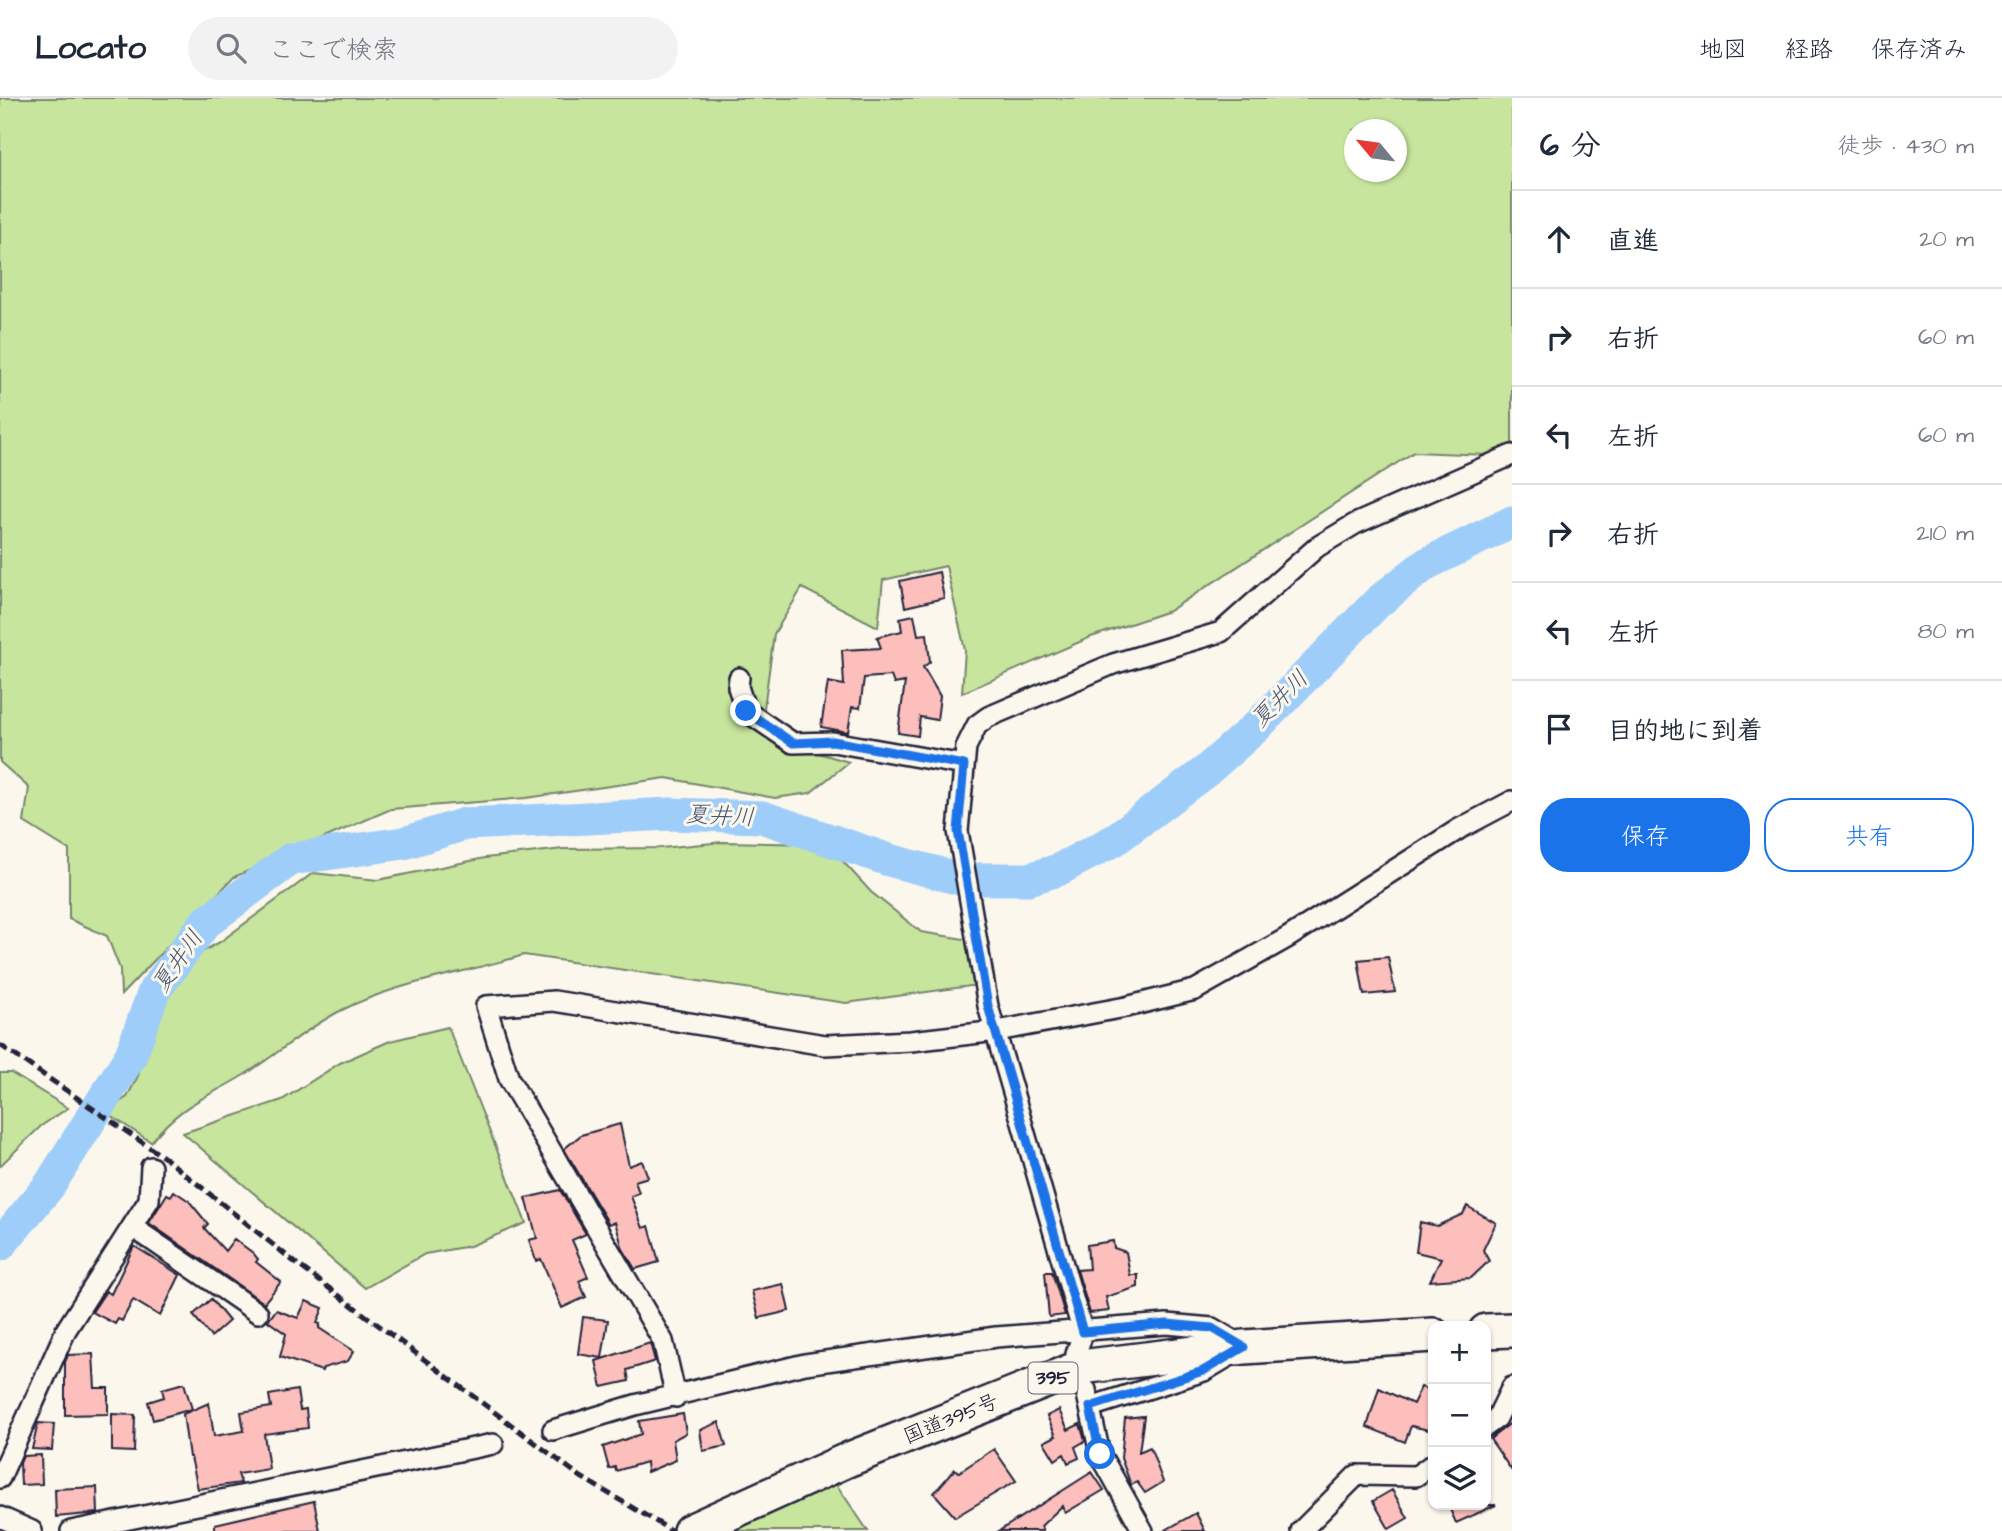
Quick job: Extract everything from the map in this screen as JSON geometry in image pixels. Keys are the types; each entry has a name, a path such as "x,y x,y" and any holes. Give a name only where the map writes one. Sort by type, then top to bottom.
{"highway":[{"path":"1491,1331 1512,1330"},
{"name":"国道395号","path":"695,1529 847,1460 1081,1367 1244,1347 1428,1335"}],"street":[{"path":"1076,1354 1083,1332 988,1006 958,831 966,747 976,725 988,717 1113,664 1221,632 1317,547 1355,524 1512,456"},
{"path":"739,678 737,687 746,711 793,743 833,741 964,774"},
{"path":"676,1396 663,1341 509,1079 486,1006 554,1001 825,1045 911,1041 997,1031 1126,1007 1195,990 1287,938 1459,829 1512,801"},
{"path":"0,1478 66,1330 92,1286 134,1228 149,1200 151,1167"},
{"path":"134,1228 258,1313"},
{"path":"553,1430 635,1405 805,1364 996,1337 1167,1324 1212,1328 1244,1347 1203,1371 1088,1398 1100,1454 1143,1531"},
{"path":"1491,1422 1497,1418 1512,1387"},
{"path":"71,1531 493,1444"},
{"path":"1301,1531 1357,1475 1416,1476 1428,1468"},
{"path":"0,1517 32,1531"}],"green space":[{"path":"0,98 1512,98 1512,456 1414,452 1169,611 1091,637 962,693 965,650 946,566 883,580 878,627 802,588 774,634 764,708 770,739 849,762 810,793 775,798 666,778 526,798 391,809 234,877 121,995 120,969 107,936 69,919 69,850 24,822 29,788 0,762"},
{"path":"723,842 819,844 838,856 871,892 921,932 989,943 993,983 846,1003 524,955 409,985 342,1010 244,1075 184,1110 151,1142 105,1112 127,1097 138,1076 157,1005 187,960 220,942 313,873 378,880 485,858 563,849 661,848"},
{"path":"448,1027 526,1223 470,1246 425,1254 365,1288 183,1133 282,1100 340,1063 390,1041"},
{"path":"0,1073 11,1073 68,1108 41,1126 0,1166"},
{"path":"836,1484 868,1531 731,1531"}],"building":[{"path":"939,572 944,598 905,607 900,581"},
{"path":"914,615 918,635 927,634 930,662 923,667 940,696 937,720 920,717 918,736 898,733 905,682 894,684 891,676 864,678 860,708 852,707 848,732 821,727 828,682 844,685 842,650 881,648 877,637 902,631 900,618"},
{"path":"1388,957 1395,992 1364,995 1358,960"},
{"path":"620,1124 629,1166 642,1161 648,1177 635,1181 639,1193 631,1196 643,1228 649,1226 659,1262 635,1269 623,1249 615,1222 609,1224 564,1149 581,1135"},
{"path":"560,1190 586,1234 572,1240 588,1277 579,1281 586,1297 562,1308 541,1259 536,1261 529,1240 537,1238 526,1198"},
{"path":"174,1191 189,1201 208,1224 204,1228 225,1251 234,1239 253,1253 258,1259 256,1262 281,1282 264,1303 149,1223 167,1194 171,1196"},
{"path":"1467,1206 1496,1223 1483,1250 1489,1261 1471,1278 1430,1281 1441,1258 1416,1252 1420,1222 1437,1226 1463,1214"},
{"path":"1113,1241 1114,1248 1126,1252 1130,1275 1138,1275 1138,1287 1106,1297 1109,1311 1090,1313 1077,1270 1089,1269 1087,1245"},
{"path":"134,1246 180,1275 160,1316 133,1300 122,1321 118,1319 115,1324 92,1312 106,1291 111,1294"},
{"path":"1045,1272 1052,1272 1065,1315 1049,1317"},
{"path":"783,1284 789,1311 759,1318 752,1291"},
{"path":"211,1299 229,1321 211,1337 193,1315"},
{"path":"306,1301 323,1308 317,1323 320,1324 319,1328 354,1351 348,1361 323,1368 322,1371 280,1357 286,1334 268,1321 276,1310 298,1318"},
{"path":"583,1317 608,1320 602,1358 578,1354"},
{"path":"650,1343 655,1361 627,1370 629,1381 602,1387 596,1361"},
{"path":"93,1354 95,1388 108,1388 108,1414 65,1415 65,1362 68,1355"},
{"path":"184,1383 192,1409 153,1420 148,1402 164,1397 162,1389"},
{"path":"1421,1387 1428,1389 1428,1430 1411,1426 1405,1442 1367,1427 1379,1388 1413,1404"},
{"path":"297,1390 300,1410 306,1409 308,1428 264,1434 269,1469 238,1474 241,1483 198,1489 189,1457 183,1414 209,1403 214,1436 244,1431 241,1412 271,1407 269,1395"},
{"path":"1059,1410 1068,1430 1080,1424 1085,1441 1075,1447 1079,1458 1068,1463 1064,1454 1055,1460 1044,1442 1056,1436 1047,1416"},
{"path":"112,1414 135,1415 134,1452 112,1451"},
{"path":"683,1414 686,1433 673,1440 676,1460 647,1472 646,1462 616,1471 615,1467 609,1469 603,1447 641,1434 639,1421"},
{"path":"1144,1416 1139,1452 1150,1447 1163,1482 1145,1493 1137,1482 1131,1485 1121,1458 1125,1418"},
{"path":"719,1422 726,1446 703,1451 700,1430"},
{"path":"1512,1422 1512,1471 1491,1440"},
{"path":"38,1423 54,1424 52,1450 32,1449"},
{"path":"994,1449 1016,1481 955,1517 934,1493 955,1469 959,1472"},
{"path":"41,1455 42,1484 21,1485 20,1463 23,1456"},
{"path":"1092,1472 1104,1490 1065,1513 1062,1506 1041,1526 1043,1531 999,1531"},
{"path":"97,1487 98,1513 56,1517 55,1489"},
{"path":"1392,1490 1408,1518 1389,1529 1373,1501"},
{"path":"314,1501 320,1531 215,1531 215,1524"},
{"path":"1450,1510 1485,1510 1456,1523"},
{"path":"1196,1513 1205,1531 1164,1531"}],"waterway":[{"name":"夏井川","path":"0,1245 49,1186 131,1055 154,991 205,923 291,859 404,843 465,824 671,814 762,817 889,860 960,879 1029,879 1058,870 1113,841 1206,771 1256,727 1378,602 1426,564 1512,522"}],"railway":[{"path":"0,1045 165,1158 297,1264 581,1477 672,1531"}],"route":[{"path":"746,711 754,720 793,743 833,741 964,765 958,831 988,1006 1083,1332 1167,1324 1212,1328 1244,1347 1203,1371 1090,1407 1100,1454"}]}
